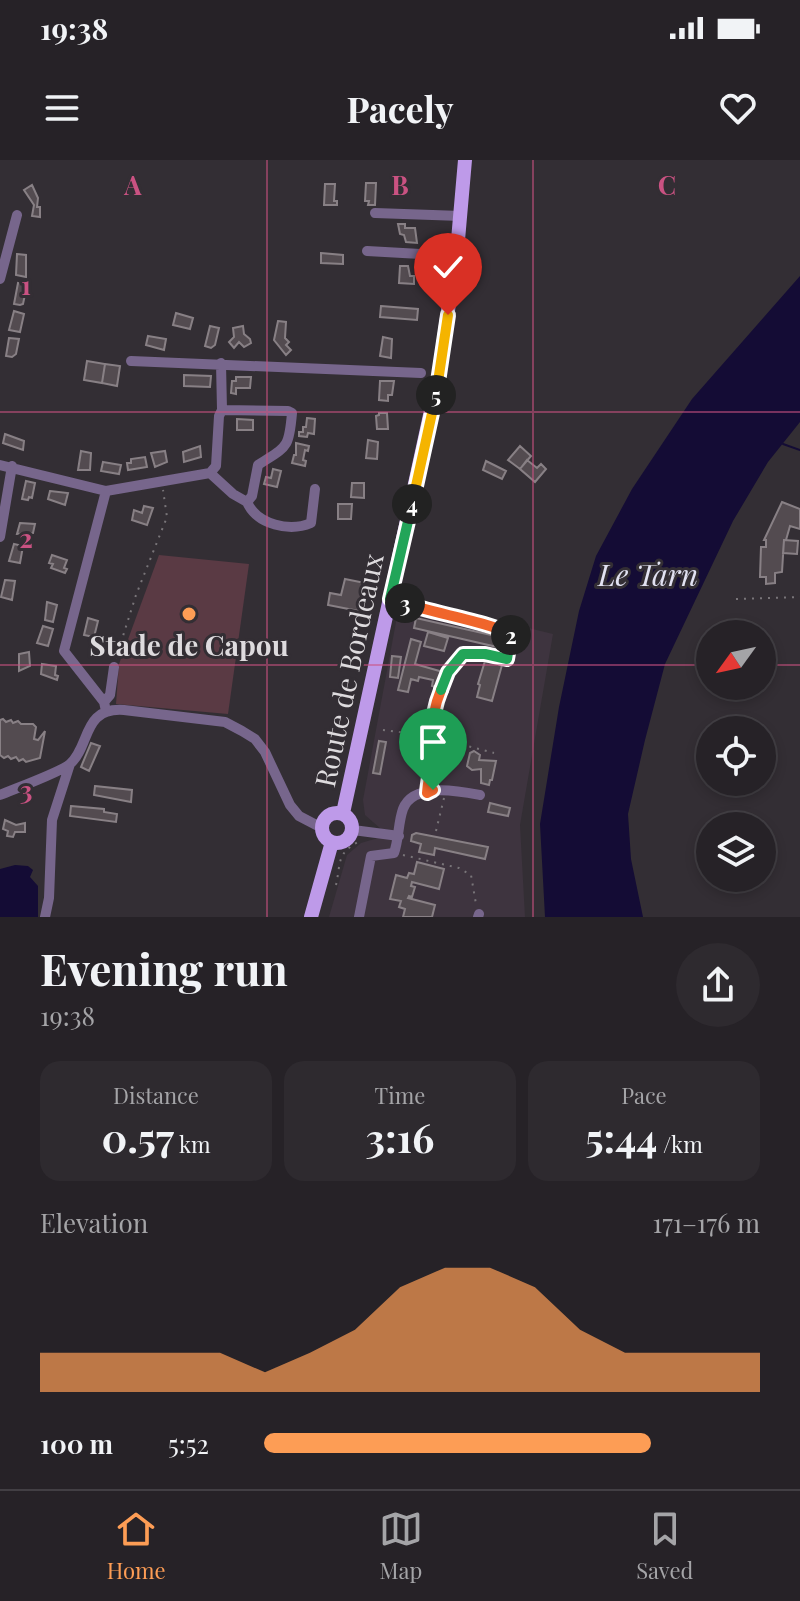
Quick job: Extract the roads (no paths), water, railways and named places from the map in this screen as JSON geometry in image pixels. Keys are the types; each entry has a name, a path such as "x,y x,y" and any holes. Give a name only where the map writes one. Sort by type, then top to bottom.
{"main road":[{"name":"Route de Bordeaux","path":"343,813 435,397 456,256 465,160"},
{"path":"343,813 351,820 353,830 344,842 332,842 322,828 329,815 343,813"},
{"path":"311,917 332,842"}],"street":[{"path":"375,213 461,216"},
{"path":"0,279 17,215"},
{"path":"367,251 456,256"},
{"path":"131,361 421,373"},
{"path":"0,537 6,466 106,491 210,473 216,466 222,410 221,363"},
{"path":"222,410 292,413 290,439 285,447 258,465 252,496 247,502"},
{"path":"210,473 247,502 250,510 268,522 283,527 300,527 311,523 315,489"},
{"path":"106,491 64,651 105,707 212,720 232,725 255,739 265,752 290,805 299,816 322,828"},
{"path":"390,599 499,628 511,634 507,659 485,654"},
{"path":"45,917 49,898 52,820 70,764 110,695 114,667"},
{"path":"0,795 70,764"},
{"path":"359,917 371,856 394,853 403,807 411,799 446,789 480,795"},
{"path":"353,830 399,836"}],"water":[{"name":"Le Tarn","path":"800,276 800,422 768,462 733,521 665,664 645,740 628,814 631,859 643,917 545,917 540,824 579,611 596,556 632,489 692,399"},
{"path":"28,866 33,870 30,877 38,886 38,917 0,917 0,869"}],"waterway":[{"path":"783,444 800,450"}],"place":[{"name":"Stade de Capou","path":"189,614"}]}
